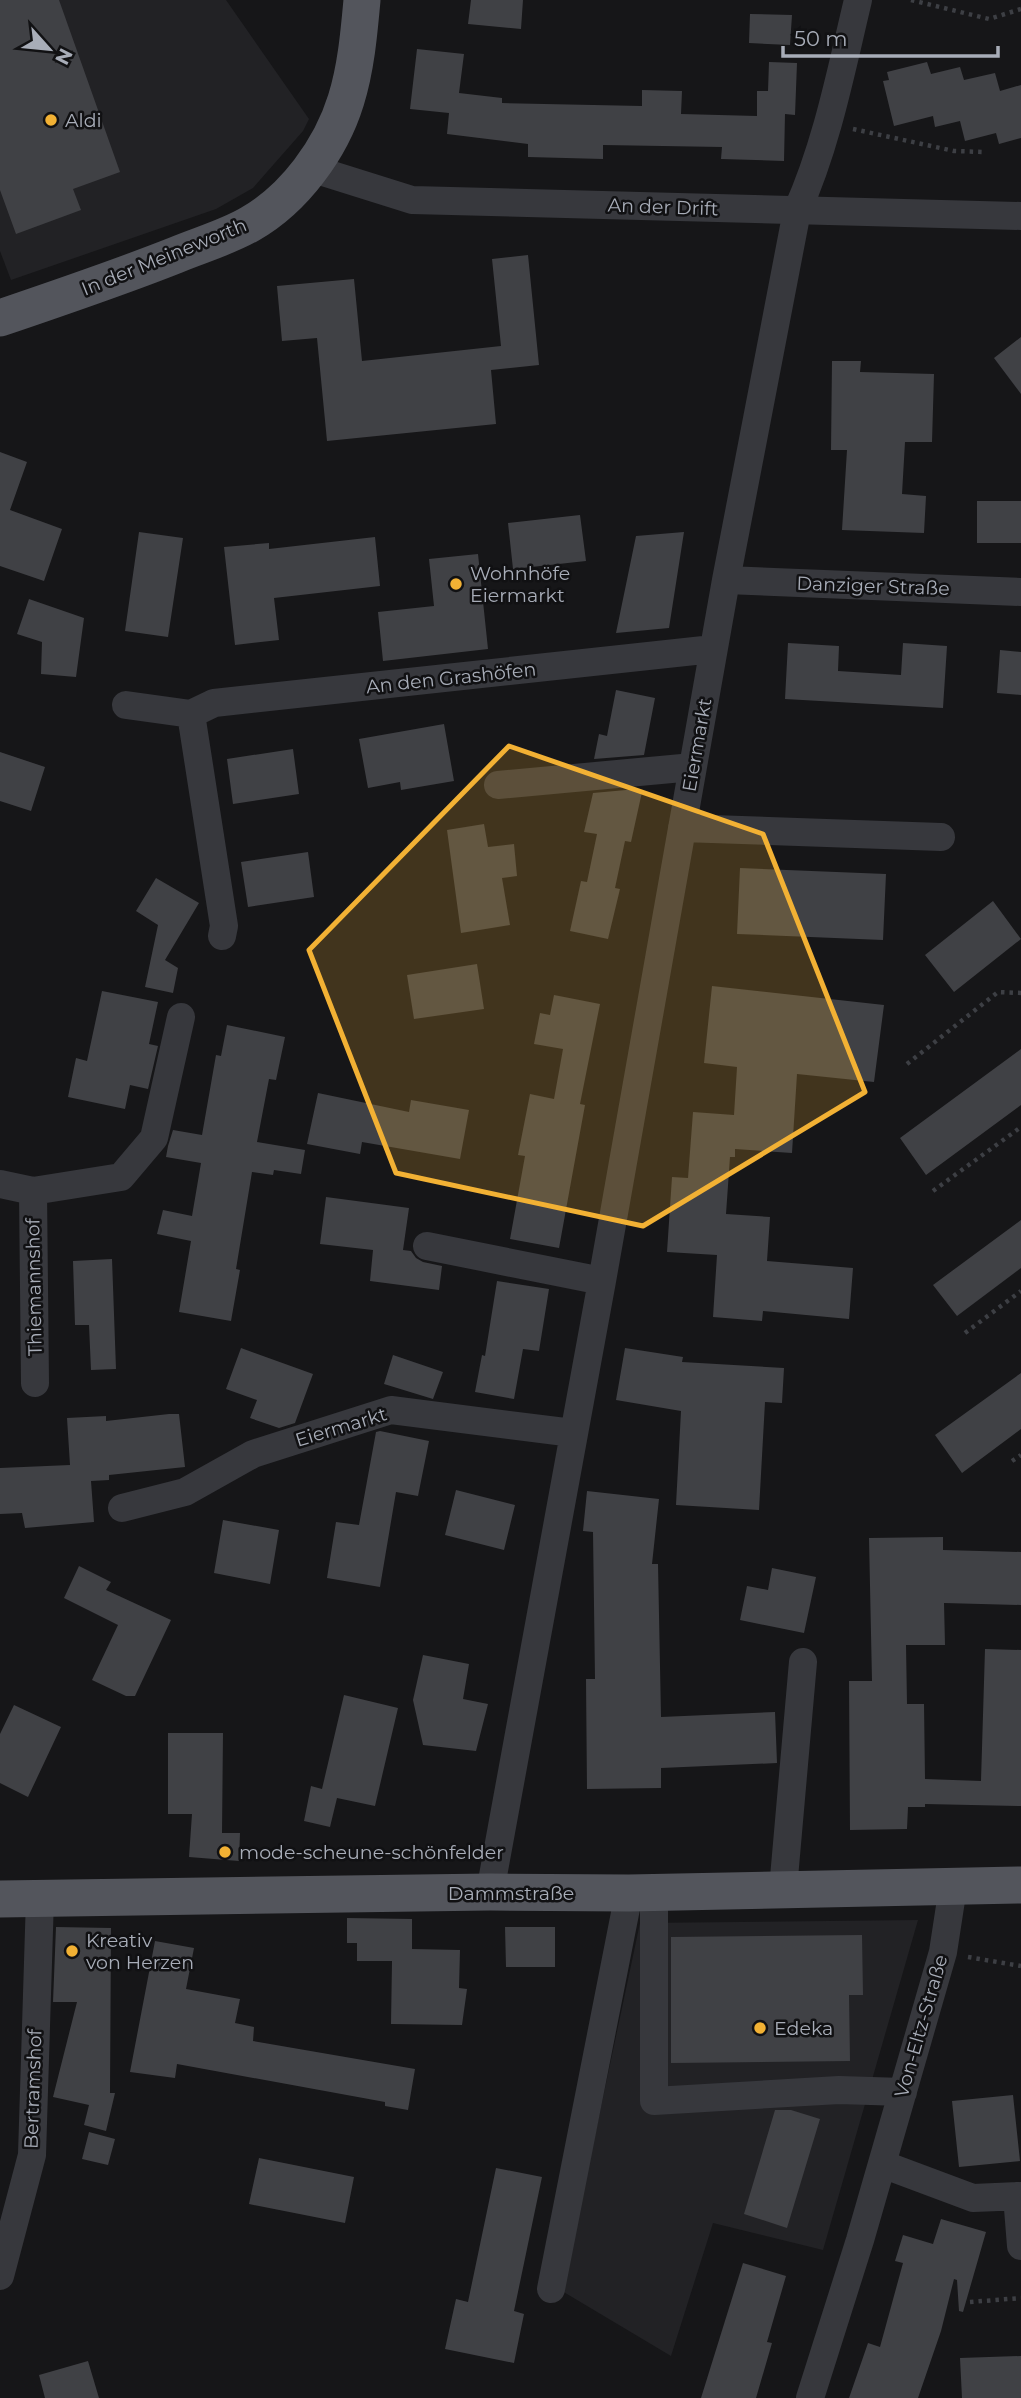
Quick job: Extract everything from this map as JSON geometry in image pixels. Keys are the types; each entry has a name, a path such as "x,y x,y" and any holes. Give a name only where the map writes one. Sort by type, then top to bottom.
{"main road":[{"name":"In der Meineworth","path":"0,318 122,276 249,225 284,200 330,138 346,101 355,62 362,0"},
{"name":"Dammstraße","path":"0,1899 1021,1885"}],"street":[{"name":"Eiermarkt","path":"490,1892 602,1281 713,649 797,211 813,176 858,0"},
{"name":"An der Drift","path":"310,168 412,200 1021,216"},
{"name":"Danziger Straße","path":"726,580 1021,592"},
{"name":"An den Grashöfen","path":"126,705 191,713 214,703 713,649"},
{"path":"191,713 224,926 222,936"},
{"path":"498,785 693,767"},
{"path":"682,828 941,837"},
{"name":"Thiemannshof","path":"0,1184 33,1191 121,1177 154,1138 181,1017"},
{"name":"Thiemannshof","path":"33,1191 35,1383"},
{"path":"427,1247 602,1281"},
{"name":"Eiermarkt","path":"121,1508 185,1493 253,1454 391,1410 573,1433"},
{"path":"783,1889 803,1662"},
{"name":"Von-Eltz-Straße","path":"810,2398 882,2164 943,1952 953,1887"},
{"path":"642,1892 654,2101 839,2090 903,2092"},
{"path":"551,2289 642,1892"},
{"name":"Bertramshof","path":"0,2276 32,2155 40,1898"},
{"path":"882,2164 973,2198 1019,2196 1021,2246"}],"path":[{"path":"911,0 989,19 1021,9"},
{"path":"828,124 954,151 983,152"},
{"path":"906,1065 998,992 1021,993"},
{"path":"933,1191 1021,1127"},
{"path":"965,1333 1021,1292"},
{"path":"1012,1461 1021,1455"},
{"path":"943,1952 1021,1966"},
{"path":"970,2302 1021,2298"}],"highlighted area":[{"path":"509,746 763,834 865,1092 643,1226 396,1173 309,950"}],"shaded area":[{"path":"0,0 226,0 309,119 303,131 253,188 216,209 11,280 0,251"},
{"path":"918,1920 823,2250 713,2223 671,2356 562,2291 640,1923"}],"building":[{"name":"Aldi","path":"0,0 59,0 120,172 73,189 81,210 16,234 0,190"},
{"path":"471,0 523,0 521,29 468,24"},
{"path":"750,14 792,15 790,45 749,43"},
{"path":"417,49 464,54 459,93 502,98 502,103 642,106 642,90 682,91 681,114 757,116 757,91 768,91 769,62 797,63 795,115 785,114 784,161 721,159 722,147 603,145 603,159 528,157 528,144 447,134 449,113 410,109"},
{"path":"927,62 931,74 960,67 964,80 995,73 1000,91 1021,85 1021,138 999,144 996,133 965,141 960,121 935,127 933,116 894,126 883,81 889,80 887,72"},
{"path":"528,255 539,365 491,370 496,424 327,441 317,338 282,341 277,286 354,279 362,361 501,346 492,259"},
{"path":"1021,337 1021,394 994,358"},
{"path":"832,361 861,361 860,372 934,374 932,442 905,442 902,494 926,496 924,533 842,530 847,450 831,450"},
{"path":"0,452 27,462 10,510 62,529 44,581 0,566"},
{"path":"977,501 1021,501 1021,543 977,543"},
{"path":"580,515 586,561 513,569 508,523"},
{"path":"139,532 183,538 168,637 125,631"},
{"name":"Wohnhöfe Eiermarkt","path":"684,532 669,628 616,633 636,536"},
{"path":"375,537 380,586 274,598 279,640 235,645 224,547 269,543 269,549"},
{"name":"Wohnhöfe Eiermarkt","path":"478,554 488,649 383,661 378,612 434,606 429,559"},
{"path":"29,599 84,618 76,677 41,674 42,642 17,634"},
{"path":"788,643 839,646 838,671 901,675 903,643 947,646 943,708 785,699"},
{"path":"1000,650 1021,652 1021,695 997,693"},
{"path":"616,690 655,698 644,755 594,759 599,734 607,736"},
{"path":"444,724 454,781 401,790 400,782 368,788 359,739"},
{"path":"293,749 299,794 233,804 227,759"},
{"path":"0,752 45,767 31,811 0,801"},
{"path":"637,789 636,791 642,792 631,842 625,841 615,888 620,889 608,939 570,931 581,881 587,882 597,834 584,832 593,793"},
{"path":"484,824 488,847 514,844 517,876 502,878 510,925 461,933 447,830"},
{"path":"308,852 314,897 248,907 241,862"},
{"path":"740,868 886,874 883,940 737,934"},
{"path":"156,878 199,903 165,960 178,968 173,993 145,987 158,925 136,911"},
{"path":"993,901 1021,939 954,992 925,955"},
{"path":"477,964 484,1009 414,1019 407,975"},
{"path":"712,986 884,1005 874,1082 797,1074 792,1153 735,1149 735,1157 730,1157 726,1214 770,1217 767,1261 853,1268 849,1319 763,1311 762,1321 713,1317 717,1255 667,1252 672,1177 688,1178 693,1112 734,1115 737,1067 704,1063"},
{"path":"102,991 158,1002 149,1044 158,1046 148,1089 130,1085 125,1109 68,1097 76,1058 87,1061"},
{"path":"554,995 600,1004 580,1104 585,1105 559,1248 510,1239 525,1156 518,1155 530,1094 554,1099 563,1049 534,1044 540,1013 550,1015"},
{"path":"227,1025 285,1037 276,1080 269,1079 257,1142 305,1150 301,1174 274,1170 273,1175 252,1172 236,1269 240,1270 231,1321 179,1312 191,1241 157,1234 163,1210 192,1216 201,1163 166,1157 168,1146 173,1130 202,1135 216,1055 221,1056"},
{"path":"1021,1049 1021,1105 926,1175 900,1138"},
{"path":"318,1093 409,1112 411,1100 469,1110 460,1159 362,1142 360,1154 307,1144"},
{"path":"326,1197 409,1208 403,1250 411,1251 423,1262 442,1266 439,1290 370,1281 373,1250 320,1244"},
{"path":"1021,1220 1021,1268 957,1316 933,1285"},
{"path":"112,1259 116,1369 91,1370 89,1325 75,1325 73,1261"},
{"path":"497,1281 549,1289 539,1351 523,1349 514,1399 475,1392 482,1355 485,1356"},
{"path":"241,1348 313,1374 295,1423 279,1428 250,1418 257,1400 226,1389"},
{"path":"625,1348 683,1357 682,1362 784,1368 782,1403 765,1402 759,1510 676,1505 681,1411 616,1400"},
{"path":"393,1355 443,1372 433,1399 384,1384"},
{"path":"1021,1373 1021,1429 962,1473 935,1435"},
{"path":"179,1414 185,1467 109,1475 109,1480 91,1481 94,1522 25,1528 22,1513 0,1514 0,1468 70,1465 67,1418 106,1416 106,1421"},
{"path":"376,1432 429,1441 418,1496 396,1492 380,1587 327,1578 336,1522 359,1525"},
{"path":"456,1490 515,1505 504,1550 445,1535"},
{"path":"587,1491 659,1499 652,1564 658,1564 661,1717 775,1712 777,1763 661,1768 661,1788 587,1789 586,1679 595,1679 593,1532 583,1531"},
{"path":"223,1520 279,1530 270,1584 214,1573"},
{"path":"943,1537 943,1550 1021,1552 1021,1605 944,1603 945,1645 906,1645 907,1704 924,1704 925,1779 981,1781 985,1649 1021,1650 1021,1806 925,1804 925,1807 908,1807 907,1829 850,1830 849,1681 872,1681 869,1538"},
{"path":"79,1566 111,1582 106,1590 171,1620 135,1696 126,1696 92,1680 118,1625 64,1598"},
{"path":"772,1568 816,1577 804,1633 740,1620 747,1586 768,1590"},
{"path":"423,1655 469,1664 463,1699 488,1704 476,1751 423,1745 413,1700"},
{"path":"344,1695 398,1708 375,1806 337,1798 330,1827 304,1821 311,1786 322,1789"},
{"path":"14,1705 61,1727 28,1797 0,1783 0,1734"},
{"path":"168,1733 223,1733 222,1833 240,1833 239,1861 189,1857 192,1814 168,1814"},
{"path":"347,1918 412,1919 412,1949 460,1950 459,1988 467,1989 462,2025 391,2024 392,1961 357,1961 357,1943 347,1943"},
{"path":"56,1927 111,1928 110,2093 115,2093 106,2131 84,2125 89,2105 53,2097 77,2002 53,2002"},
{"path":"505,1927 555,1927 555,1967 506,1967"},
{"name":"Edeka","path":"862,1935 863,1995 849,1995 850,2061 671,2063 671,1937"},
{"path":"155,1941 194,1948 186,1989 240,1999 235,2023 254,2027 253,2041 415,2069 408,2110 385,2106 385,2102 177,2064 175,2078 130,2072"},
{"path":"1013,2095 1020,2161 959,2167 952,2101"},
{"path":"775,2110 791,2110 820,2119 787,2228 744,2214"},
{"path":"89,2132 115,2139 108,2165 82,2159"},
{"path":"259,2158 354,2177 345,2223 249,2204"},
{"path":"496,2168 542,2177 514,2311 524,2314 514,2363 445,2349 456,2299 468,2302"},
{"path":"941,2219 986,2232 963,2312 959,2311 957,2280 954,2279 941,2331 918,2398 849,2398 868,2343 880,2347 903,2263 895,2261 903,2235 933,2244"},
{"path":"743,2263 786,2276 767,2342 772,2343 756,2398 701,2398"},
{"path":"1021,2356 1021,2398 962,2398 960,2358"},
{"path":"88,2361 99,2398 45,2398 39,2375"}],"place":[{"name":"Aldi","path":"51,120"},
{"name":"Wohnhöfe Eiermarkt","path":"456,584"},
{"name":"mode-scheune-schönfelder","path":"225,1852"},
{"name":"Kreativ von Herzen","path":"72,1951"},
{"name":"Edeka","path":"760,2028"}]}
